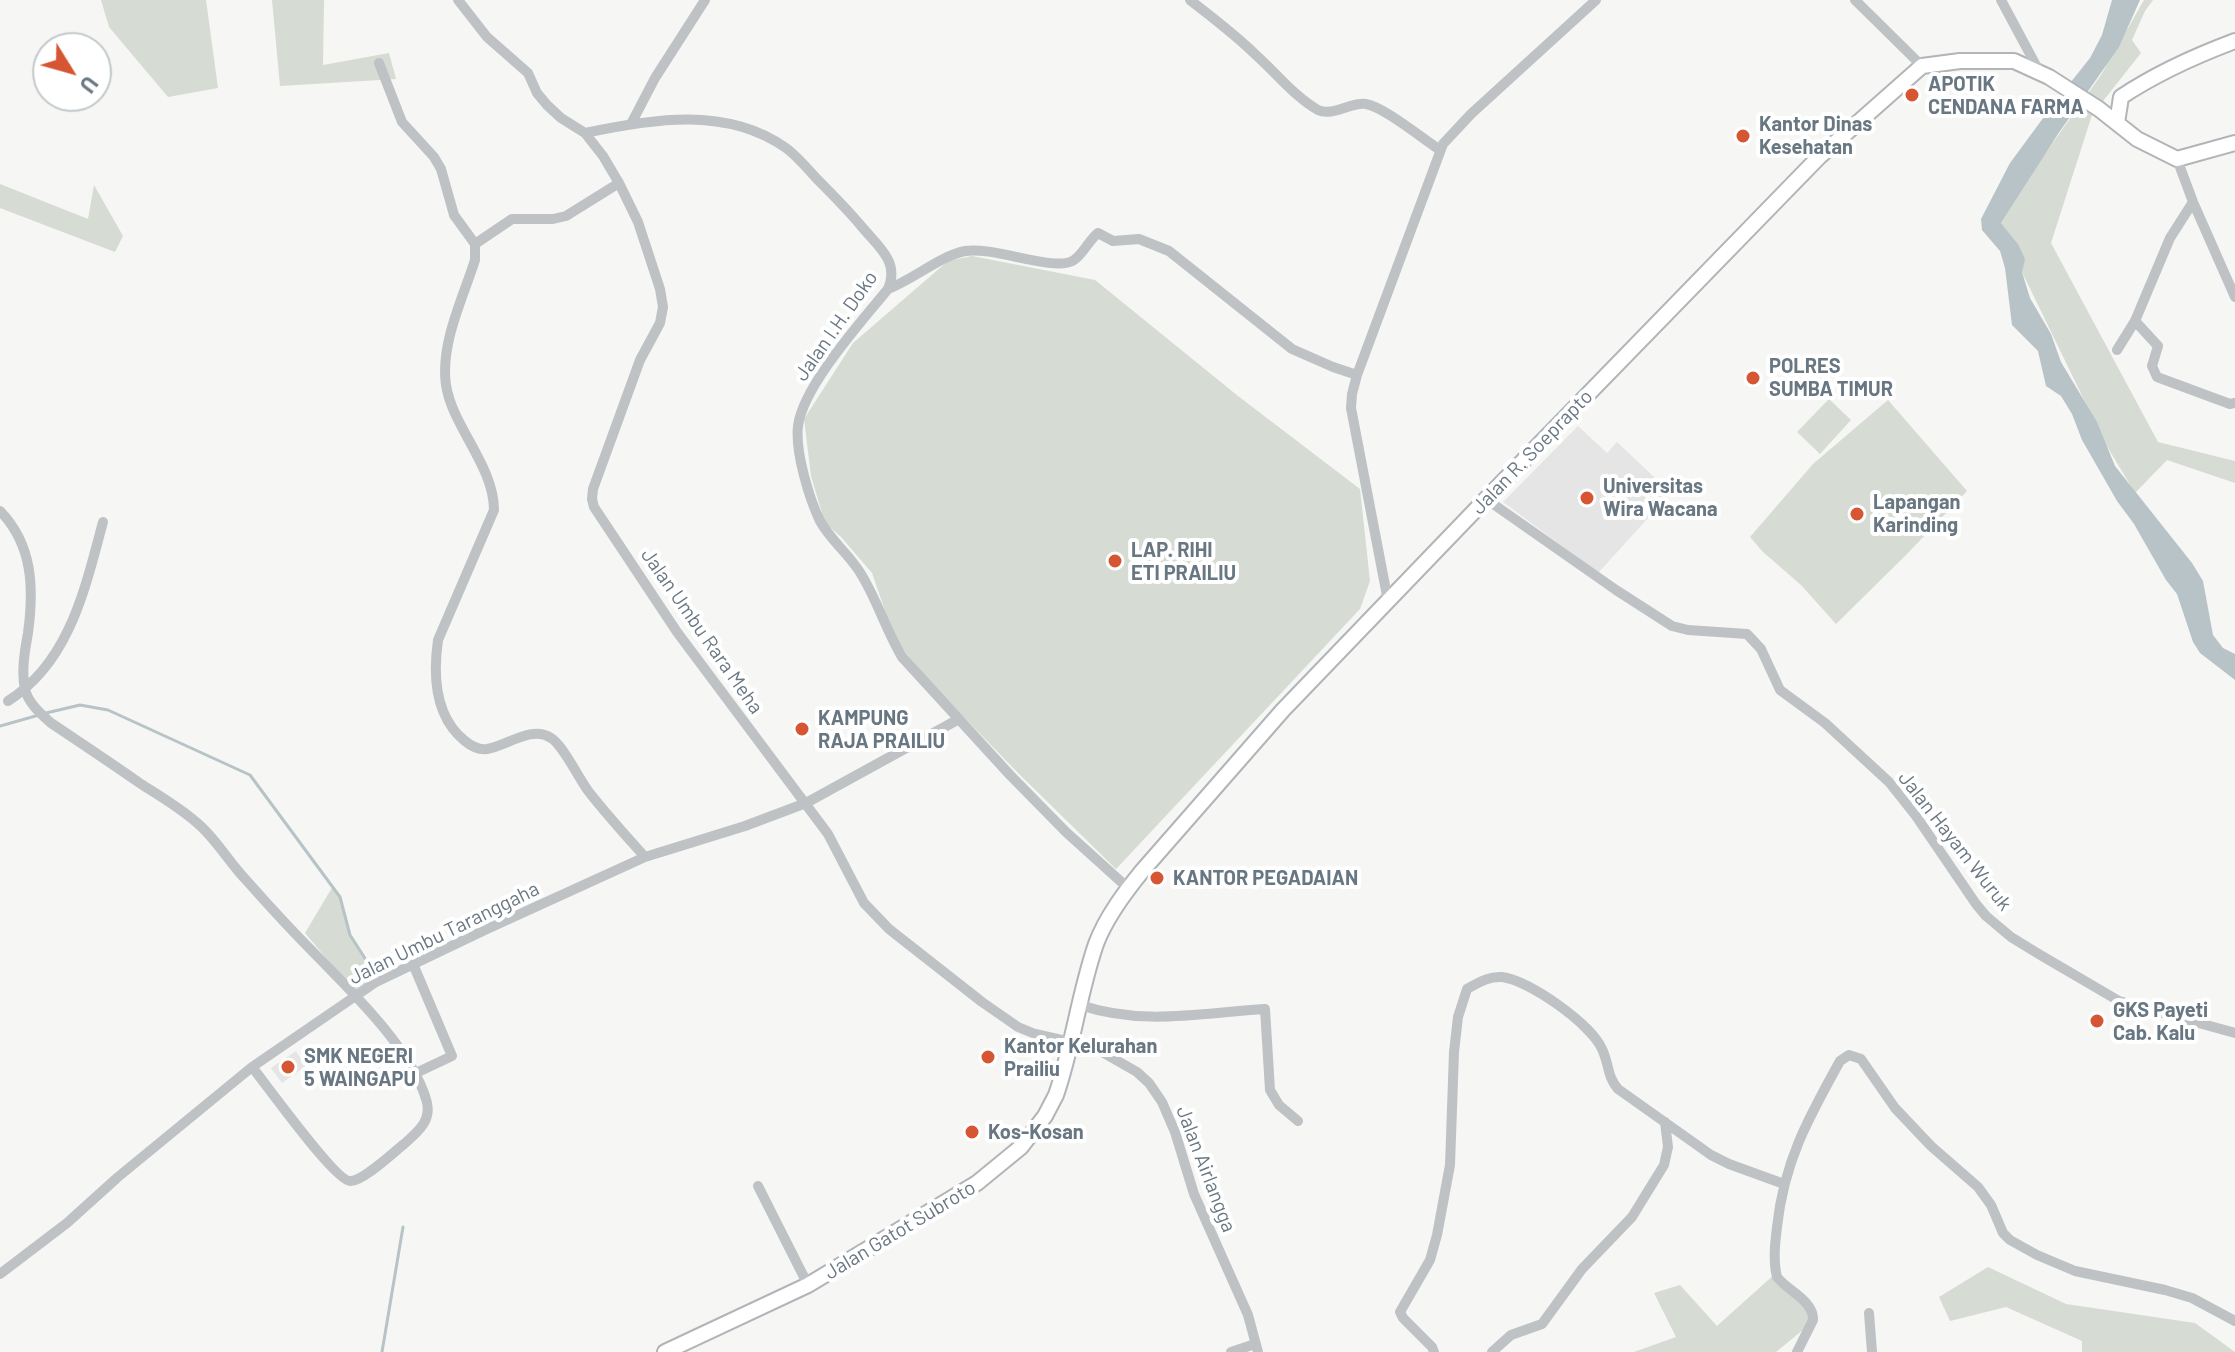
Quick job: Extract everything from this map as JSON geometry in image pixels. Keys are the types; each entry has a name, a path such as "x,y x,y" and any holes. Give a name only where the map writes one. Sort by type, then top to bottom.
{"highway":[{"path":"2096,108 2179,64 2235,41"},
{"path":"1922,66 1960,61 2014,61 2044,74 2137,139 2177,159 2235,143"},
{"name":"Jalan R. Soeprapto","path":"1071,1043 1097,942 1109,917 1128,888 1283,710 1819,157 1922,66"},
{"path":"2117,123 2121,97"},
{"name":"Jalan Gatot Subroto","path":"665,1352 808,1285 948,1202 1009,1159 1045,1116 1056,1095 1071,1043"}],"street":[{"path":"458,0 487,37 528,73 537,93 547,105 585,133"},
{"path":"631,124 655,78 705,0"},
{"path":"1190,0 1227,27 1320,111 1331,112 1366,104 1440,150"},
{"path":"1388,601 1351,408 1357,375 1440,150 1449,134 1596,0"},
{"path":"1855,0 1922,66"},
{"path":"2001,0 2044,74"},
{"path":"379,63 402,122 434,157 441,169 454,215 475,244 475,260 448,346 446,386 492,491 494,510 438,640 439,705 453,729 476,748 486,749 538,734 553,739 589,791 645,857"},
{"name":"Jalan I.H. Doko","path":"585,133 654,119 694,119 753,130 788,149 860,225 889,261 893,279 888,289 811,392 801,413 799,445 806,481 821,521 863,577 902,657 1033,799 1128,888"},
{"name":"Jalan Umbu Rara Meha","path":"585,133 619,183 638,222 663,307 660,323 640,360 622,406 593,489 592,503 677,632 828,834 864,903 889,929 1018,1027 1071,1043"},
{"path":"2177,159 2235,297"},
{"path":"475,244 512,219 566,216 619,183"},
{"path":"2117,350 2135,321 2170,238 2193,202"},
{"path":"888,289 912,279 950,256 966,251 1011,254 1066,265 1076,260 1098,233 1113,241 1139,239 1169,251 1292,349 1357,375"},
{"path":"2135,321 2158,346 2152,366 2157,377 2230,404 2235,403"},
{"name":"Jalan Hayam Wuruk","path":"1486,499 1672,626 1747,634 1761,649 1780,690 1825,723 1889,782 1976,904 2011,937 2119,1001 2235,1033"},
{"path":"0,511 15,527 32,582 25,648 25,689 36,710 198,823 229,863 381,1025 416,1073 427,1102 427,1120 391,1155 358,1179 346,1180 337,1174 252,1067"},
{"path":"8,701 25,689 51,660 70,629 103,522"},
{"name":"Jalan Umbu Taranggaha","path":"0,1274 67,1223 252,1067 379,980 645,857 745,826 806,803 959,719"},
{"path":"413,964 452,1056 416,1073"},
{"path":"1434,1352 1400,1312 1430,1260 1439,1227 1450,1165 1458,1017 1467,989 1483,980 1498,976 1524,984 1551,1001 1595,1038 1602,1049 1612,1083 1618,1089 1711,1155 1784,1184"},
{"path":"1080,1005 1105,1013 1149,1018 1265,1009 1270,1090 1279,1105 1298,1121"},
{"name":"Jalan Airlangga","path":"1071,1043 1092,1047 1126,1065 1149,1083 1162,1102 1205,1222 1248,1315 1257,1348"},
{"path":"1797,1352 1814,1314 1811,1307 1780,1281 1775,1270 1776,1234 1784,1184 1810,1114 1845,1056 1855,1056 1866,1065 1895,1108 1984,1194 2003,1233 2010,1240 2075,1271 2192,1298 2235,1321"},
{"path":"1492,1352 1511,1335 1536,1328 1547,1320 1582,1269 1632,1217 1664,1165 1668,1147 1665,1122"},
{"path":"758,1186 808,1285"},
{"path":"1869,1313 1872,1352"},
{"path":"1231,1352 1257,1348"}],"shaded area":[{"path":"101,0 206,0 218,88 168,97 109,27"},
{"path":"272,0 324,0 323,65 389,53 396,79 280,86"},
{"path":"2112,0 2140,0 2119,47 2001,223 2018,244 2025,259 2022,272 2030,298 2051,334 2061,362 2097,422 2115,466 2203,581 2213,635 2223,648 2235,654 2235,680 2200,653 2193,642 2177,594 2117,501 2061,396 2046,386 2038,351 2012,325 2000,251 1982,230 1981,219 2010,163 2090,58 2102,35"},
{"path":"2144,0 2153,0 2132,40 2141,53 2092,115 2051,243 2158,442 2235,461 2235,483 2167,460 2135,493 2105,443 2022,272 2018,244 2001,223 2042,158 2101,75"},
{"path":"0,184 88,219 94,185 123,236 115,252 0,208"},
{"name":"LAP. RIHI ETI PRAILIU","path":"972,256 1095,280 1238,396 1360,489 1370,581 1360,609 1116,869 927,679 895,640 872,573 825,523 811,476 804,419 853,343 948,261"},
{"path":"1829,399 1851,420 1820,454 1797,432"},
{"name":"Lapangan Karinding","path":"1888,400 1967,491 1836,624 1801,585 1750,537 1813,464"},
{"name":"Universitas Wira Wacana","path":"1578,426 1607,453 1617,442 1671,493 1598,573 1503,502"},
{"path":"333,886 340,897 350,935 379,980 357,995 305,933"},
{"name":"SMK NEGERI 5 WAINGAPU","path":"296,1051 306,1066 282,1083 271,1068"},
{"path":"1988,1267 2066,1304 2195,1323 2235,1352 2082,1352 2082,1341 2006,1307 1950,1321 1939,1297"},
{"path":"1777,1272 1815,1320 1776,1352 1634,1352 1676,1337 1654,1293 1680,1285 1717,1326"}],"waterway":[{"path":"46,713 80,705 108,710 250,775 340,897 350,935 377,977"},
{"path":"0,726 39,715"},
{"path":"382,1352 403,1227"}],"place":[{"name":"APOTIK CENDANA FARMA","path":"1912,95"},
{"name":"Kantor Dinas Kesehatan","path":"1743,136"},
{"name":"POLRES SUMBA TIMUR","path":"1753,378"},
{"name":"Universitas Wira Wacana","path":"1587,498"},
{"name":"Lapangan Karinding","path":"1857,514"},
{"name":"LAP. RIHI ETI PRAILIU","path":"1115,561"},
{"name":"KAMPUNG RAJA PRAILIU","path":"802,729"},
{"name":"KANTOR PEGADAIAN","path":"1157,878"},
{"name":"GKS Payeti Cab. Kalu","path":"2097,1021"},
{"name":"Kantor Kelurahan Prailiu","path":"988,1057"},
{"name":"SMK NEGERI 5 WAINGAPU","path":"288,1067"},
{"name":"Kos-Kosan","path":"972,1132"}]}
